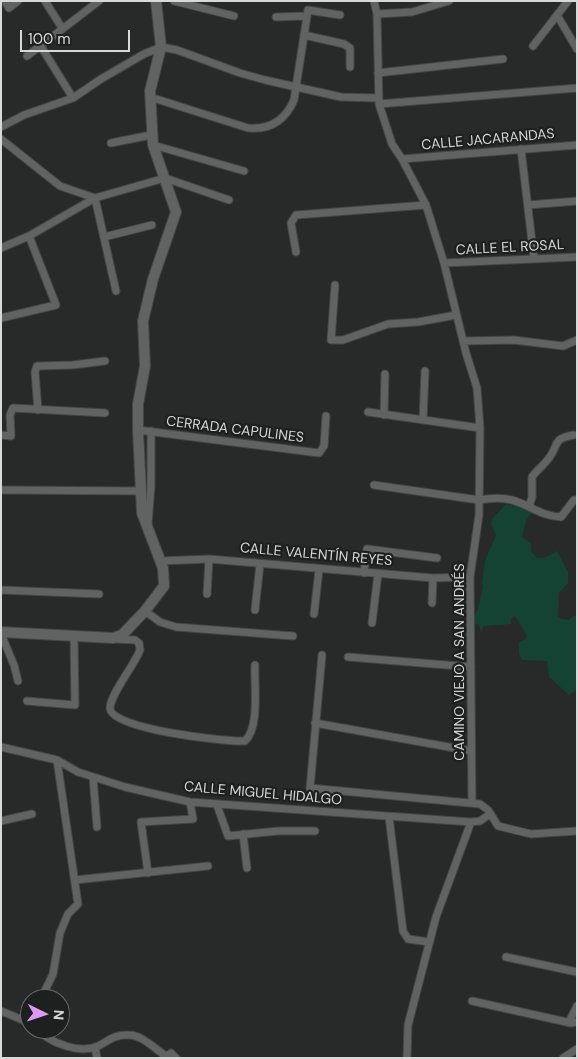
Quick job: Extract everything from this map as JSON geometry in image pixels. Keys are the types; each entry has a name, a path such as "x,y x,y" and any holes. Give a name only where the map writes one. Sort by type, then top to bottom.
{"street":[{"path":"5,1 9,8 18,1"},
{"path":"45,1 62,28"},
{"path":"27,56 99,1"},
{"path":"113,638 122,635 145,611 164,586 163,568 142,513 138,430 138,404 145,366 143,321 153,279 176,212 152,140 150,97 161,47 156,1"},
{"path":"174,1 234,16"},
{"name":"CAMINO VIEJO A SAN ANDRÉS","path":"374,1 377,14 378,101 392,144 426,205 444,263 463,341 478,388 480,428 478,524 470,577 472,803"},
{"path":"377,14 412,12 449,1"},
{"path":"533,46 568,1"},
{"path":"150,97 248,128 262,129 278,122 289,112 294,100 308,10 340,15"},
{"path":"557,15 577,50"},
{"path":"276,17 308,16"},
{"path":"304,35 344,44 350,48 350,67"},
{"path":"40,45 73,98"},
{"path":"1,127 24,115 73,98 115,70 161,47 177,50 240,73 341,97 378,101 577,88"},
{"path":"378,73 503,59"},
{"path":"1,138 60,186 95,198"},
{"path":"111,143 152,140 244,171"},
{"name":"CALLE JACARANDAS","path":"402,159 577,145"},
{"path":"521,149 534,259"},
{"path":"1,248 29,236 95,198 165,178 229,200"},
{"path":"95,198 116,292"},
{"path":"528,205 577,201"},
{"path":"296,252 290,223 296,215 426,205"},
{"path":"104,237 152,225"},
{"path":"1,318 56,305 29,236"},
{"name":"CALLE EL ROSAL","path":"444,263 577,257"},
{"path":"335,285 331,340 344,340 388,324 418,322 456,315"},
{"path":"463,341 514,340 563,346 577,340"},
{"path":"38,410 35,372 37,366 73,366 105,361"},
{"path":"424,420 425,372"},
{"path":"384,415 385,374"},
{"path":"1,435 11,436 10,415 13,408 105,413"},
{"path":"368,412 480,428"},
{"name":"CERRADA CAPULINES","path":"138,430 320,453 324,446 326,416"},
{"path":"148,532 151,486 151,431"},
{"path":"529,507 532,497 532,477 550,458 554,444 560,438 574,435"},
{"path":"374,485 479,500 494,498 511,500 548,516 561,517 574,500 577,500"},
{"path":"1,490 141,491"},
{"path":"364,573 367,549 437,558"},
{"path":"207,594 209,558"},
{"name":"CALLE VALENTÍN REYES","path":"160,561 209,558 319,570 433,578 470,577"},
{"path":"256,610 260,564"},
{"path":"314,614 319,570"},
{"path":"372,623 378,574"},
{"path":"432,603 433,578"},
{"path":"1,590 99,594"},
{"path":"145,611 160,622 176,627 293,636"},
{"path":"18,681 1,633 135,640 139,643 140,650 113,700 110,709 112,715 118,719 145,728 245,741 251,736 254,722 255,665"},
{"path":"27,701 75,705 74,636"},
{"path":"322,655 310,788 480,804 498,826 531,834 577,831"},
{"path":"348,657 470,667"},
{"path":"315,724 471,751"},
{"name":"CALLE MIGUEL HIDALGO","path":"1,747 58,760 78,772 133,790 190,802 471,822"},
{"path":"46,989 53,974 56,945 62,926 68,914 78,904 58,760"},
{"path":"93,777 98,826"},
{"path":"148,873 142,822 193,820 190,802"},
{"path":"218,805 228,836 278,831 315,831"},
{"path":"1,820 32,814"},
{"path":"407,1058 408,1025 436,917 471,822 480,821 490,814"},
{"path":"389,817 403,931 408,939 429,942"},
{"path":"243,834 247,868"},
{"path":"75,880 208,866"},
{"path":"506,958 577,972"},
{"path":"472,1001 573,1022 577,1006"},
{"path":"1,1011 20,1019"},
{"path":"50,1039 76,1047 95,1047 105,1040 130,1035 169,1056"},
{"path":"95,1047 97,1058"},
{"path":"563,1058 577,1049"}],"green space":[{"path":"506,504 529,507 533,510 526,521 522,537 531,543 531,551 537,558 544,558 557,551 568,572 568,583 559,593 558,616 561,619 569,620 574,615 577,617 577,689 569,695 549,677 547,661 522,660 519,654 519,642 526,639 527,636 515,616 511,619 511,624 484,626 481,632 479,624 470,625 478,609 483,586 485,561 496,535 491,524 493,518"}]}
